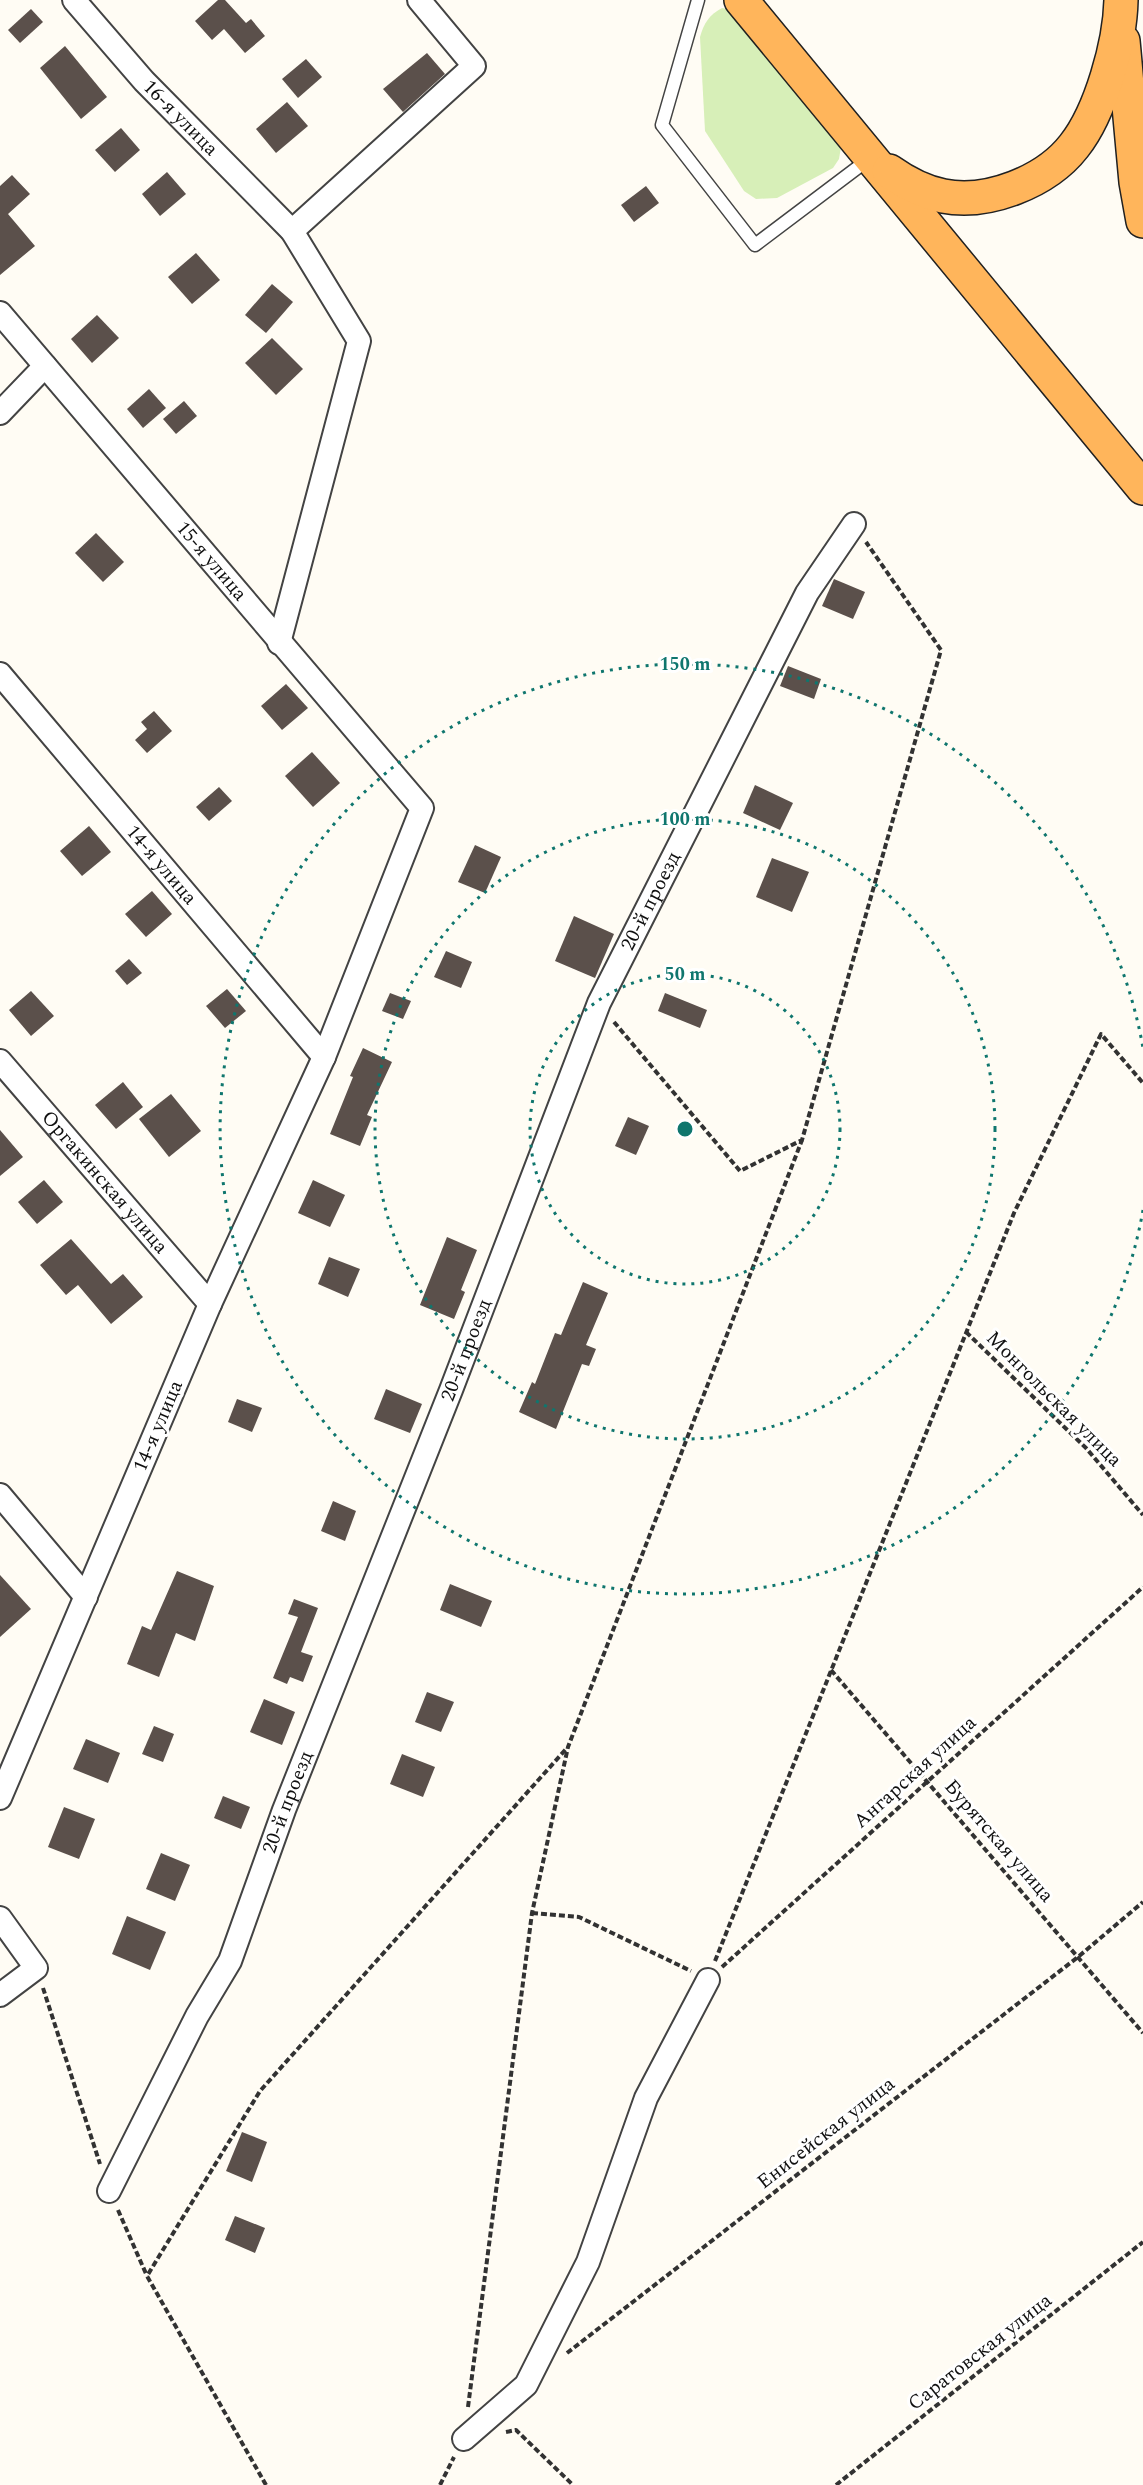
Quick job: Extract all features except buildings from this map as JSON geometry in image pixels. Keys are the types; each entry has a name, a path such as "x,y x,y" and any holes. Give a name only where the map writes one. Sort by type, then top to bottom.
{"highway":[{"path":"741,0 1143,488"},
{"path":"870,158 904,182 945,196 969,198 1002,192 1036,178 1062,160 1075,145 1087,125 1103,88 1121,11"},
{"path":"1121,11 1136,182 1143,221"}],"street":[{"name":"16-я улица","path":"74,0 144,81 292,231 358,341 279,643"},
{"path":"292,231 474,66 419,0"},
{"name":"15-я улица","path":"0,313 422,808"},
{"path":"0,413 45,366"},
{"name":"20-й проезд","path":"109,2191 197,2016 230,1961 284,1810 451,1390 599,1003 807,593 854,524"},
{"name":"14-я улица","path":"0,674 324,1057"},
{"name":"14-я улица","path":"0,1798 210,1304 324,1057 422,808"},
{"name":"Оргакинская улица","path":"0,1061 210,1304"},
{"path":"0,1495 86,1597"},
{"path":"0,1918 36,1968 0,1995"},
{"path":"464,2439 526,2385 588,2262 646,2098 708,1980"}],"lane":[{"path":"699,0 662,125 755,245 870,158"}],"path":[{"path":"440,2485 464,2439 532,1913 568,1747 802,1140 941,650 854,524"},
{"path":"599,1003 740,1171 802,1140"},
{"path":"532,1913 579,1917 708,1980 1014,1213 1101,1034 1143,1083"},
{"name":"Монгольская улица","path":"966,1332 1086,1448 1143,1515"},
{"name":"Ангарская улица","path":"708,1980 1143,1587"},
{"name":"Бурятская улица","path":"831,1670 1143,2032"},
{"path":"147,2276 260,2091 568,1747"},
{"name":"Енисейская улица","path":"563,2356 1078,1957 1143,1902"},
{"path":"36,1968 109,2191 147,2276 266,2485"},
{"name":"Саратовская улица","path":"836,2485 1143,2242"},
{"path":"464,2439 516,2430 573,2485"}],"green space":[{"path":"722,8 732,10 842,141 839,159 833,168 777,198 756,199 744,191 705,131 700,37 708,20"}]}
